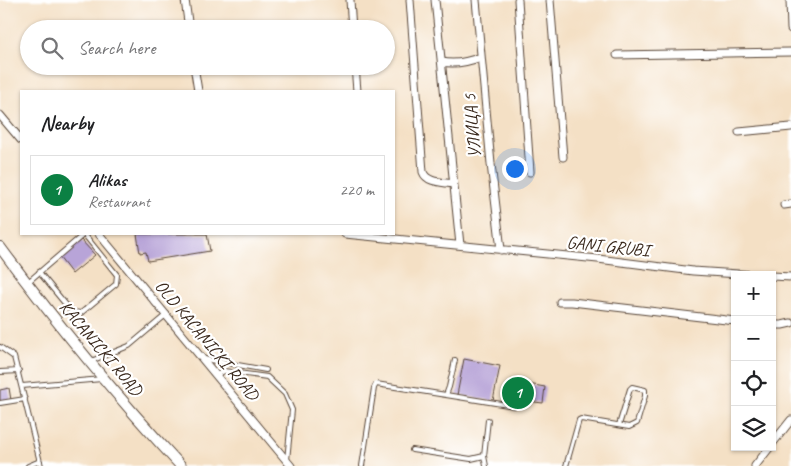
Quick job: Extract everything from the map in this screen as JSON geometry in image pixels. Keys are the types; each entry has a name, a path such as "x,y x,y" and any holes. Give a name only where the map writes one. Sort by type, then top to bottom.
{"street":[{"path":"185,0 188,20"},
{"path":"350,0 351,20"},
{"path":"410,0 423,172 428,179 453,184"},
{"path":"435,0 460,245"},
{"name":"УЛИЦА 5","path":"476,0 490,164 501,250"},
{"path":"518,0 530,172"},
{"path":"550,0 563,157"},
{"path":"790,0 791,29"},
{"path":"617,55 791,52"},
{"path":"442,62 451,64 462,63 481,57"},
{"path":"195,75 198,90"},
{"path":"356,75 357,90"},
{"path":"0,115 20,139"},
{"path":"739,132 791,127"},
{"name":"OLD KACANICKI ROAD","path":"100,235 289,463"},
{"name":"GANI GRUBI","path":"355,235 731,273"},
{"name":"KACANICKI ROAD","path":"0,247 105,379 181,466"},
{"path":"776,276 791,277"},
{"path":"560,302 731,320"},
{"path":"776,325 791,323"},
{"path":"776,439 791,420"},
{"path":"755,466 767,451"}],"lane":[{"path":"27,283 83,235"},
{"path":"39,272 72,312 76,314 81,313 116,284 118,279 117,275 85,235"},
{"path":"91,361 130,346 167,314"},
{"path":"0,347 14,357 19,371 41,466"},
{"path":"204,359 266,370"},
{"path":"446,395 455,360"},
{"path":"0,372 19,371"},
{"path":"217,375 224,371 267,377 285,394 292,410 289,463"},
{"path":"22,386 105,379"},
{"path":"362,466 376,384 514,406"},
{"path":"566,466 579,420 582,419 619,425 632,426 637,423 645,396 644,390 632,387 630,389 619,425"},
{"path":"0,403 25,399"},
{"path":"486,466 484,456 488,420"},
{"path":"412,450 471,459 484,456"},
{"path":"28,466 40,461"}],"building":[{"path":"137,235 207,235 210,251 148,261 146,252 140,253"},
{"path":"81,240 95,255 72,274 59,257"},
{"path":"464,359 500,366 493,401 457,395"},
{"path":"528,384 545,387 543,403 526,401"},
{"path":"9,388 11,400 0,401 0,390"}],"place":[{"name":"Alikas","path":"518,393"}]}
